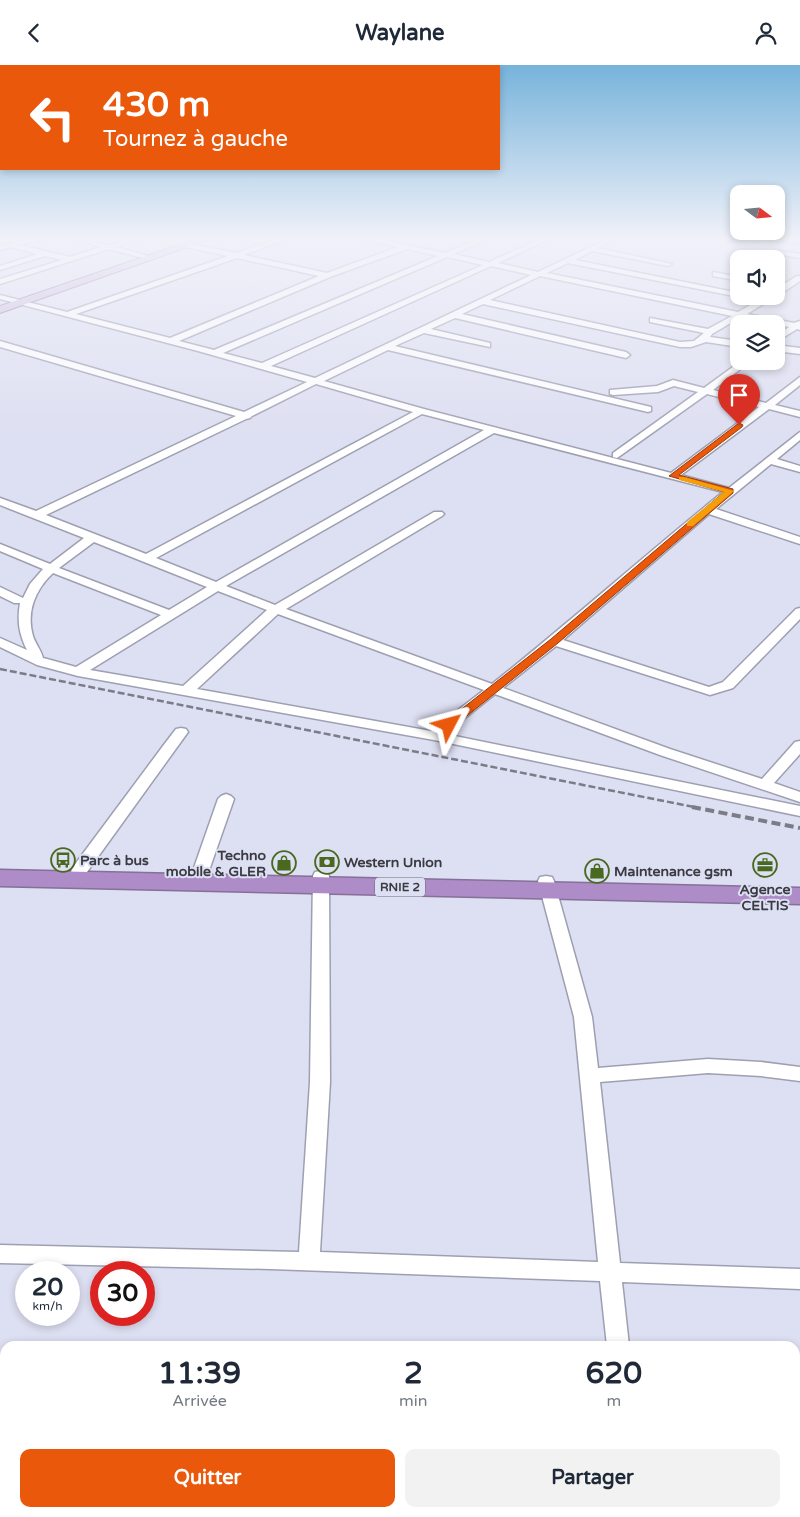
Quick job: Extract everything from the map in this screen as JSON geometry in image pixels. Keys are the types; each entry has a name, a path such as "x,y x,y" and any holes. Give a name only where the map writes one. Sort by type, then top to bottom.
{"highway":[{"name":"RNIE 2","path":"0,870 78,875 198,878 547,885 800,887"},
{"name":"RNIE 2","path":"0,878 78,875"},
{"name":"RNIE 2","path":"547,885 800,896"}],"street":[{"path":"37,306 264,366 421,411 730,491"},
{"path":"69,314 93,306"},
{"path":"171,341 254,306"},
{"path":"215,353 327,306"},
{"path":"264,366 397,306"},
{"path":"37,515 247,416 472,306"},
{"path":"503,306 675,344 700,343 708,335 730,322"},
{"path":"696,306 742,315 758,306"},
{"path":"454,315 626,355"},
{"path":"653,320 730,341"},
{"path":"785,323 799,325"},
{"path":"785,334 799,325"},
{"path":"423,330 487,345"},
{"path":"0,344 247,416"},
{"path":"388,347 648,409"},
{"path":"785,348 800,351"},
{"path":"617,455 735,370"},
{"path":"673,476 753,415 783,396 800,380"},
{"path":"613,392 658,389 673,383 800,414"},
{"path":"147,558 421,411"},
{"path":"78,672 218,586 493,429"},
{"path":"434,737 554,641 707,510 800,435"},
{"path":"770,460 800,469"},
{"path":"0,501 276,609 492,689 764,786 800,797"},
{"path":"707,510 800,541"},
{"path":"186,691 276,609 438,514"},
{"path":"42,662 22,641 15,607 32,582 49,567 94,537"},
{"path":"0,547 90,585 171,615"},
{"path":"0,591 18,600"},
{"path":"554,641 710,691 728,685 800,612"},
{"path":"786,625 800,630"},
{"path":"0,642 42,662 78,672 434,737 800,811"},
{"path":"78,875 154,766 181,732"},
{"path":"764,786 800,745"},
{"path":"198,878 226,799"},
{"path":"309,1262 320,1082 321,880"},
{"path":"547,885 583,1017 617,1341"},
{"path":"589,1076 708,1066 761,1069 800,1074"},
{"path":"0,1254 309,1262 800,1279"}],"railway":[{"path":"0,669 699,808"},
{"path":"692,807 800,828"}],"slow traffic":[{"path":"682,479 730,491 690,524"}],"place":[{"name":"Parc à bus","path":"63,860"},
{"name":"Western Union","path":"327,862"},
{"name":"Techno mobile & GLER","path":"284,863"},
{"name":"Agence CELTIS","path":"765,865"},
{"name":"Maintenance gsm","path":"597,871"}],"route":[{"path":"449,725 554,641 730,491 673,476 739,425"}]}
